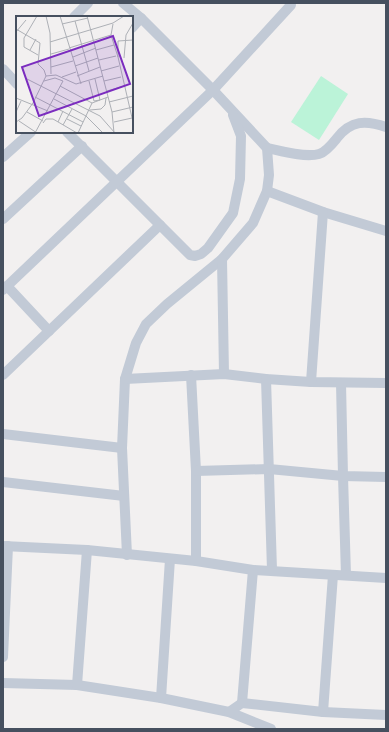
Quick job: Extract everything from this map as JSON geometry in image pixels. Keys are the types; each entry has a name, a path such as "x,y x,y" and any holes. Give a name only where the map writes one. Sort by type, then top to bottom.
{"street":[{"path":"75,16 88,3"},
{"path":"124,3 142,18 213,90 267,148 299,154 319,154 332,144 340,134 356,123 372,122 386,127"},
{"path":"49,331 5,288 213,90 291,5"},
{"path":"133,27 142,18"},
{"path":"3,69 16,80"},
{"path":"68,133 190,255 195,256 201,254 208,248 233,213 240,179 241,136 232,111"},
{"path":"3,157 29,133"},
{"path":"3,219 82,146"},
{"path":"127,555 122,448 126,379 136,343 146,324 167,304 222,259 253,223 267,191 270,175 267,148"},
{"path":"267,191 323,212 386,231"},
{"path":"311,382 323,212"},
{"path":"3,375 160,225"},
{"path":"222,259 224,374"},
{"path":"126,379 224,374 311,382 386,383"},
{"path":"190,375 196,471 196,561"},
{"path":"266,379 272,570"},
{"path":"341,383 346,576"},
{"path":"3,434 122,448"},
{"path":"196,471 269,469 343,476 386,477"},
{"path":"3,482 124,496"},
{"path":"3,657 5,546 87,550 196,561 253,570 386,578"},
{"path":"77,685 87,550"},
{"path":"161,698 170,559"},
{"path":"242,703 253,570"},
{"path":"324,712 334,575"},
{"path":"3,683 77,685 161,698 229,712 271,729"},
{"path":"229,712 242,703 324,712 386,715"}],"green space":[{"path":"321,76 348,94 319,140 291,122"}]}
